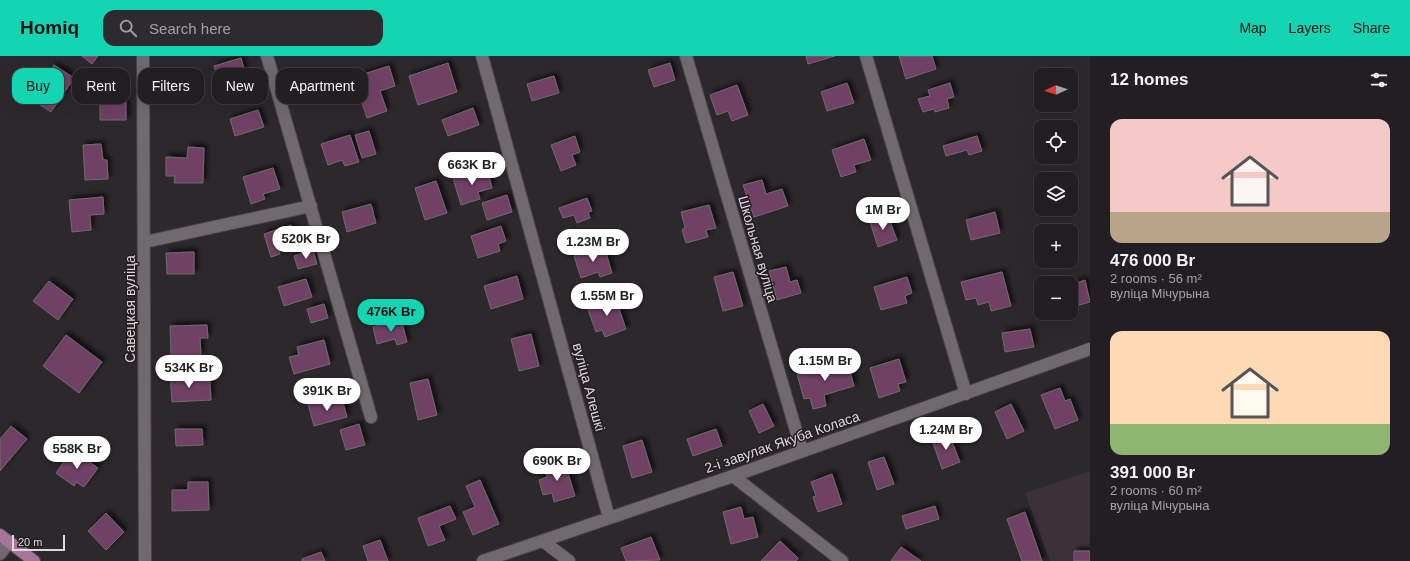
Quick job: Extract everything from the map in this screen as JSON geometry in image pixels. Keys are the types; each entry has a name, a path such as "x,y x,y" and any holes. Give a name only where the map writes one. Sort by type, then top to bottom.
{"main road":[{"path":"4,539 34,561"}],"street":[{"name":"Савецкая вуліца","path":"143,56 145,242 145,561"},
{"path":"267,56 371,417"},
{"name":"вуліца Алешкі","path":"482,56 609,518"},
{"name":"Школьная вуліца","path":"686,56 802,451"},
{"path":"866,56 966,394"},
{"path":"145,242 311,206"},
{"name":"2-і завулак Якуба Коласа","path":"483,561 733,476 1090,349"},
{"path":"733,476 842,561"},
{"path":"0,554 4,539"},
{"path":"543,541 569,561"}],"shaded area":[{"path":"1090,471 1090,561 1050,561 1025,493"}],"building":[{"path":"82,56 98,56 92,64"},
{"path":"806,56 835,56 808,64"},
{"path":"899,56 932,56 936,69 906,79"},
{"path":"241,58 244,68 215,68 214,66"},
{"path":"448,63 457,92 418,105 409,76"},
{"path":"670,63 675,80 654,87 648,70"},
{"path":"389,66 395,86 380,91 387,111 367,118 363,104 368,104 368,73"},
{"path":"64,72 72,77 72,81 64,93"},
{"path":"554,76 559,93 532,101 527,84"},
{"path":"847,83 854,103 827,111 821,92"},
{"path":"950,83 954,97 947,99 949,108 935,112 934,109 923,112 918,99 930,96 928,90"},
{"path":"737,85 748,115 732,121 728,111 717,115 710,95"},
{"path":"39,104 56,104 51,112"},
{"path":"100,104 126,104 126,120 100,120"},
{"path":"473,108 479,125 448,136 442,120"},
{"path":"258,110 264,127 235,136 230,119"},
{"path":"369,131 376,154 362,158 355,135"},
{"path":"350,135 359,162 345,166 342,160 328,165 321,144"},
{"path":"575,136 580,152 572,155 576,165 561,171 551,145"},
{"path":"977,136 982,151 969,155 967,150 946,156 943,146"},
{"path":"864,139 871,160 854,165 856,172 841,177 832,150"},
{"path":"101,144 103,160 107,160 108,179 85,180 83,145"},
{"path":"188,147 204,148 203,183 174,183 175,176 166,176 166,157 187,158"},
{"path":"273,168 280,189 263,194 265,199 251,204 243,177"},
{"path":"487,169 492,188 478,192 480,199 461,205 453,178"},
{"path":"762,180 766,194 782,189 788,206 754,217 752,210 744,213 740,201 748,199 743,185"},
{"path":"436,181 447,213 425,220 415,188"},
{"path":"507,195 512,212 487,220 482,203"},
{"path":"103,197 104,214 90,215 91,230 72,232 69,200"},
{"path":"587,198 592,211 588,212 590,218 577,223 574,215 563,218 559,208"},
{"path":"371,204 376,223 347,232 342,212"},
{"path":"709,205 716,228 706,230 708,237 686,243 682,230 685,227 681,212"},
{"path":"995,212 1000,233 971,240 966,220"},
{"path":"888,216 897,240 878,247 870,222"},
{"path":"291,225 296,243 279,249 280,254 271,257 264,234"},
{"path":"501,226 506,241 498,244 500,251 478,258 471,236"},
{"path":"604,246 612,273 600,277 598,272 581,278 574,256"},
{"path":"313,250 317,264 298,269 294,256"},
{"path":"194,252 194,274 167,274 166,253"},
{"path":"786,267 790,282 797,280 801,293 777,300 769,271"},
{"path":"733,272 743,306 723,311 714,277"},
{"path":"1002,272 1011,306 991,311 989,302 978,305 976,298 966,300 961,282"},
{"path":"517,276 523,299 491,309 484,286"},
{"path":"907,277 912,293 905,296 907,303 881,310 874,287"},
{"path":"306,279 312,297 284,306 278,287"},
{"path":"1085,280 1090,302 1078,306 1078,282"},
{"path":"49,281 73,299 58,320 33,301"},
{"path":"615,297 626,329 605,337 602,330 596,332 587,307"},
{"path":"324,304 328,318 311,323 307,309"},
{"path":"401,319 407,342 397,345 395,339 377,344 373,327"},
{"path":"207,325 208,338 200,338 201,355 171,356 170,326"},
{"path":"1030,329 1034,347 1005,352 1002,333"},
{"path":"531,334 539,366 519,371 511,339"},
{"path":"66,335 102,362 79,393 43,366"},
{"path":"324,340 330,364 294,374 289,357 299,355 297,347"},
{"path":"899,359 906,382 898,384 900,391 879,398 870,368"},
{"path":"847,360 854,386 824,395 826,406 813,409 810,398 804,399 797,374"},
{"path":"190,372 190,382 210,381 211,400 172,402 170,373"},
{"path":"428,379 437,415 418,420 410,383"},
{"path":"1060,388 1065,401 1070,399 1078,420 1055,429 1041,395"},
{"path":"342,399 347,417 314,426 308,404 324,400 325,404"},
{"path":"763,404 774,426 759,433 749,411"},
{"path":"1011,404 1024,431 1007,439 995,412"},
{"path":"359,424 365,445 346,450 340,430"},
{"path":"11,426 27,439 0,471 0,439"},
{"path":"175,429 202,429 203,445 176,446"},
{"path":"716,429 722,446 693,456 687,439"},
{"path":"949,434 960,462 942,469 932,440"},
{"path":"642,440 652,472 632,478 623,446"},
{"path":"72,450 98,468 84,487 76,482 74,486 56,473"},
{"path":"884,457 894,484 877,490 868,462"},
{"path":"564,460 575,496 554,502 552,493 543,495 539,480 547,477 544,466"},
{"path":"832,474 842,504 818,512 813,497 816,496 811,482"},
{"path":"480,480 499,524 473,535 463,512 475,507 466,486"},
{"path":"188,482 208,482 209,510 172,511 172,490 188,490"},
{"path":"450,506 456,519 439,526 445,540 428,546 418,518"},
{"path":"935,506 939,519 906,529 902,516"},
{"path":"741,507 744,519 753,517 758,537 731,544 723,512"},
{"path":"1025,512 1042,561 1022,561 1007,519"},
{"path":"106,513 124,532 106,550 88,531"},
{"path":"651,537 660,560 626,561 621,548"},
{"path":"380,540 388,561 368,561 363,546"},
{"path":"780,541 798,558 796,561 761,561"},
{"path":"901,547 921,561 891,561"},
{"path":"1074,551 1090,551 1090,561 1074,561"},
{"path":"321,552 325,561 302,561 302,559"}]}
